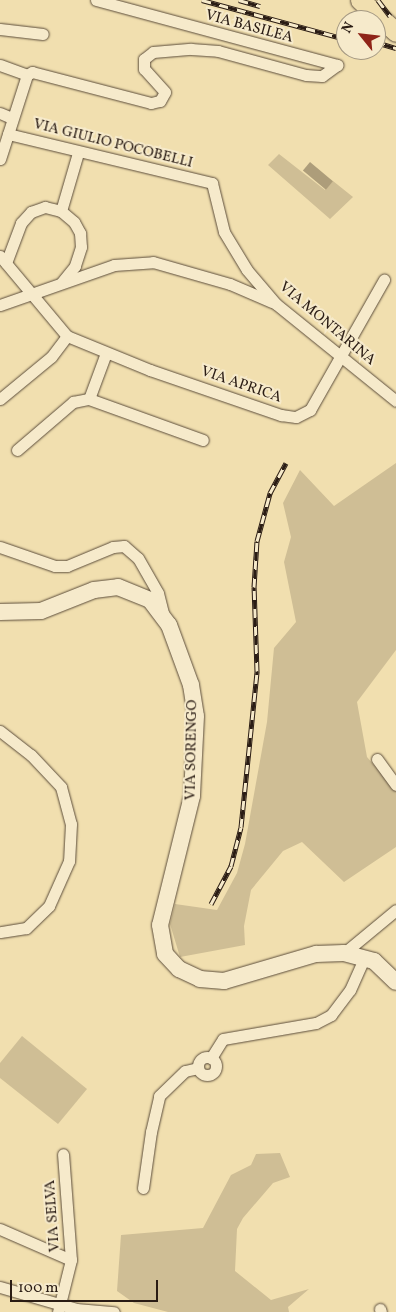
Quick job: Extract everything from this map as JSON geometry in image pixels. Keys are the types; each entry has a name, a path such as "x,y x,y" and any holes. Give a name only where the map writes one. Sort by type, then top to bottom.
{"main road":[{"path":"360,0 396,32"},
{"name":"VIA SORENGO","path":"0,612 41,611 94,590 118,587 144,596 164,617 180,652 195,701 192,796 162,911 160,936 169,960 188,976 224,981 316,954 344,953 365,957"},
{"path":"365,957 382,966 396,982"}],"street":[{"name":"VIA BASILEA","path":"27,75 32,72 141,102 160,102 165,92 144,69 144,59 153,52 184,49 218,51 306,75 322,76 337,65 96,0"},
{"path":"0,29 43,34"},
{"path":"0,65 27,75 0,159"},
{"path":"0,113 12,118"},
{"name":"VIA GIULIO POCOBELLI","path":"8,134 78,153 212,183"},
{"path":"61,211 78,153"},
{"name":"VIA MONTARINA","path":"212,183 224,232 234,252 276,304 396,401"},
{"path":"0,399 51,357 67,336 3,259 21,222 31,212 45,207 61,211 74,222 80,233 80,247 75,266 62,282"},
{"path":"0,305 32,296 62,282 114,265 153,262 230,284 276,304"},
{"name":"VIA APRICA","path":"67,336 106,353 281,415 296,417 310,410 384,280"},
{"path":"89,399 106,353"},
{"path":"17,450 73,402 89,399 203,440"},
{"path":"0,547 55,566 68,566 113,547 124,546 138,558 150,579 164,617"},
{"path":"0,731 31,755 61,787 71,824 70,850 62,881 49,906 26,928 0,932"},
{"path":"377,759 396,785"},
{"path":"344,953 396,910"},
{"path":"143,1188 150,1132 159,1096 185,1071 198,1068 202,1074 213,1074 216,1065 211,1058 223,1039 316,1023 331,1014 350,990 365,957"},
{"name":"VIA SELVA","path":"60,1308 71,1260 63,1154"},
{"path":"0,1229 71,1260"},
{"path":"0,1287 60,1308 114,1312"}],"shaded area":[{"path":"279,154 325,190 333,181 353,197 330,219 268,165"},
{"path":"310,162 333,181 326,190 303,170"},
{"path":"396,463 396,650 357,702 367,757 396,791 396,847 344,882 302,842 283,851 251,890 244,926 245,945 180,957 170,924 175,904 217,910 237,873 245,844 267,722 274,648 296,622 284,562 291,537 283,503 300,470 334,506"},
{"path":"22,1036 87,1089 58,1124 0,1078 0,1063"},
{"path":"280,1153 290,1177 273,1183 243,1218 237,1229 235,1271 271,1300 309,1289 288,1307 289,1312 168,1312 134,1303 117,1291 121,1235 203,1228 231,1175 251,1165 256,1154"}],"railway":[{"path":"202,0 336,36"},
{"path":"239,0 260,6"},
{"path":"378,0 390,16"},
{"path":"386,45 396,48"},
{"path":"211,904 231,866 241,827 257,671 254,587 257,541 270,493 286,463"}]}
